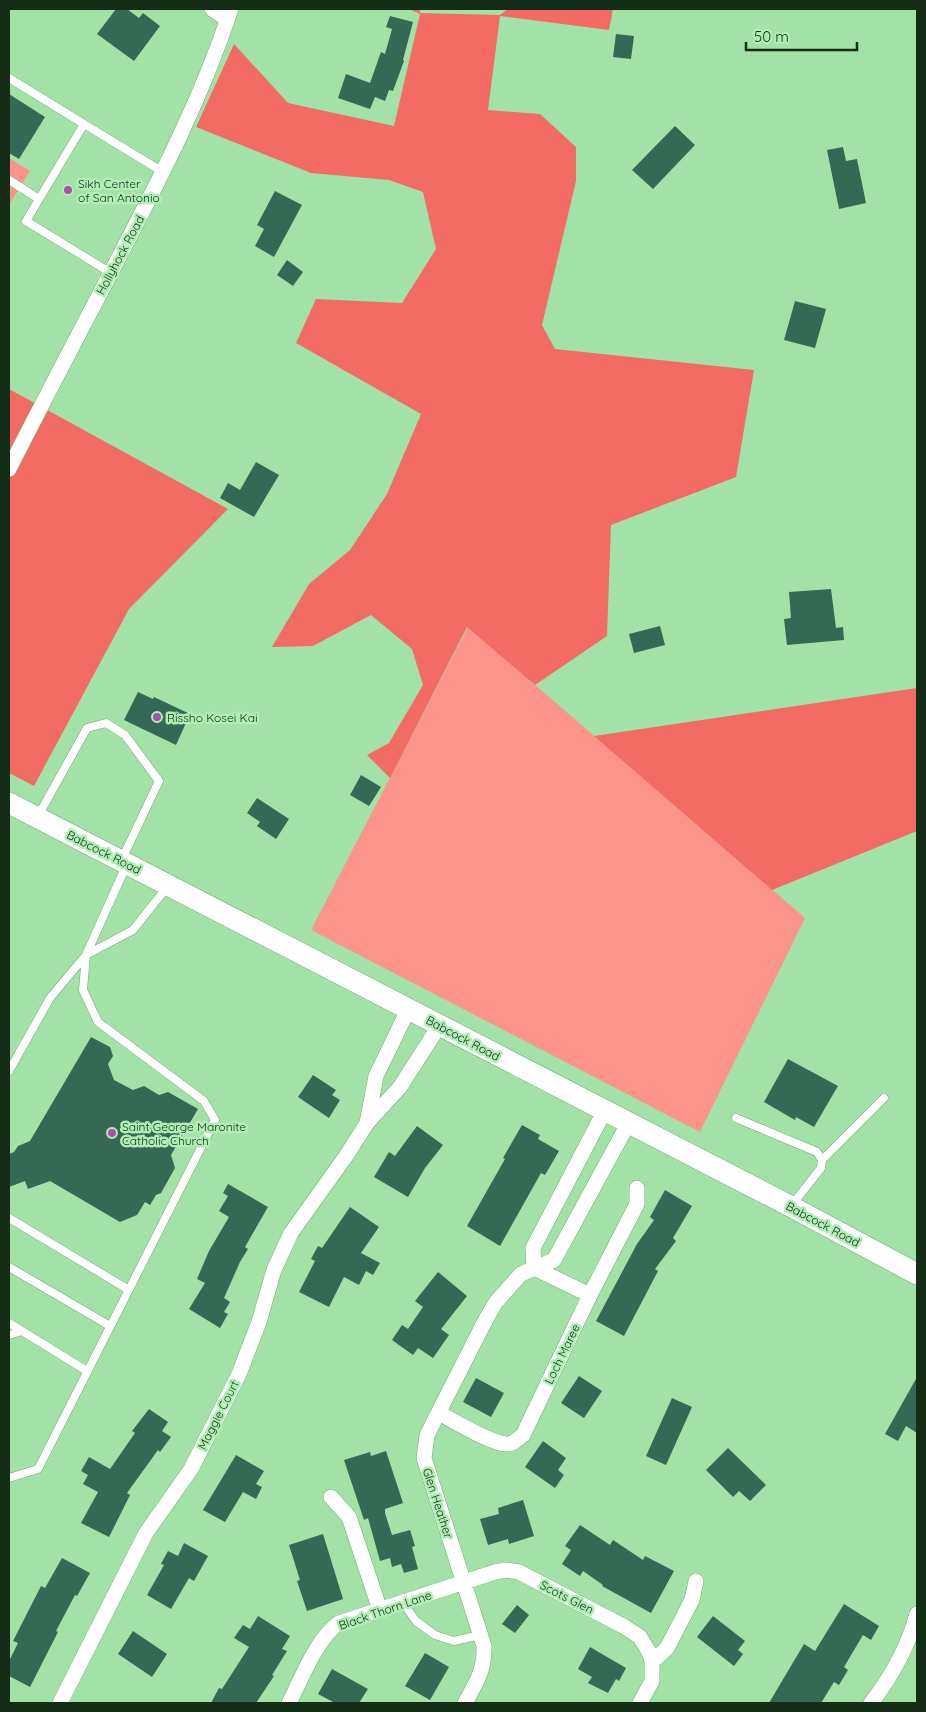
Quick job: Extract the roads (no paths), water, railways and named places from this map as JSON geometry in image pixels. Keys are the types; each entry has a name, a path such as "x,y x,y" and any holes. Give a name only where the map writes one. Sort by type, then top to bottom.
{"main road":[{"name":"Babcock Road","path":"9,803 604,1112 790,1206 917,1274"}],"street":[{"path":"212,9 229,14"},
{"name":"Hollyhock Road","path":"9,469 164,172 214,58 229,14"},
{"name":"Maggie Court","path":"367,1123 376,1076 408,1010"},
{"name":"Maggie Court","path":"60,1703 146,1533 191,1469 239,1374 259,1322 274,1270 291,1233 367,1123 400,1087 440,1026"},
{"path":"590,1296 534,1268 533,1248 604,1112"},
{"name":"Glen Heather","path":"465,1703 481,1673 484,1660 484,1646 424,1458 427,1436 496,1302 521,1274 554,1260 628,1124"},
{"name":"Loch Maree","path":"439,1413 487,1438 507,1445 523,1436 590,1296 637,1204 637,1188"},
{"path":"331,1497 349,1517 380,1610"},
{"name":"Scots Glen","path":"463,1583 495,1572 506,1570 519,1572 626,1627 640,1637 650,1654 652,1662"},
{"path":"640,1703 652,1681 652,1662 667,1648 692,1600 696,1581"},
{"name":"Black Thorn Lane","path":"289,1703 321,1641 330,1629 347,1620 463,1583"},
{"path":"871,1703 895,1669 917,1614"}],"lane":[{"path":"9,78 164,172"},
{"path":"84,124 26,221 111,273"},
{"path":"9,180 39,199"},
{"path":"9,1478 38,1469 215,1120 204,1101 98,1022 83,990 86,955 159,781 125,735 106,723 87,728 37,818"},
{"path":"9,1071 50,998 86,955 133,930 168,885"},
{"path":"790,1206 821,1168 822,1160 884,1098"},
{"path":"736,1118 817,1152 822,1160"},
{"path":"9,1218 128,1290"},
{"path":"9,1267 110,1326"},
{"path":"9,1322 87,1371"},
{"path":"9,1335 22,1331"},
{"path":"403,1603 416,1621 435,1635 454,1641 480,1635"}],"place":[{"name":"Sikh Center of San Antonio","path":"68,190"},
{"name":"Rissho Kosei Kai","path":"157,717"},
{"name":"Saint George Maronite Catholic Church","path":"112,1133"}]}
